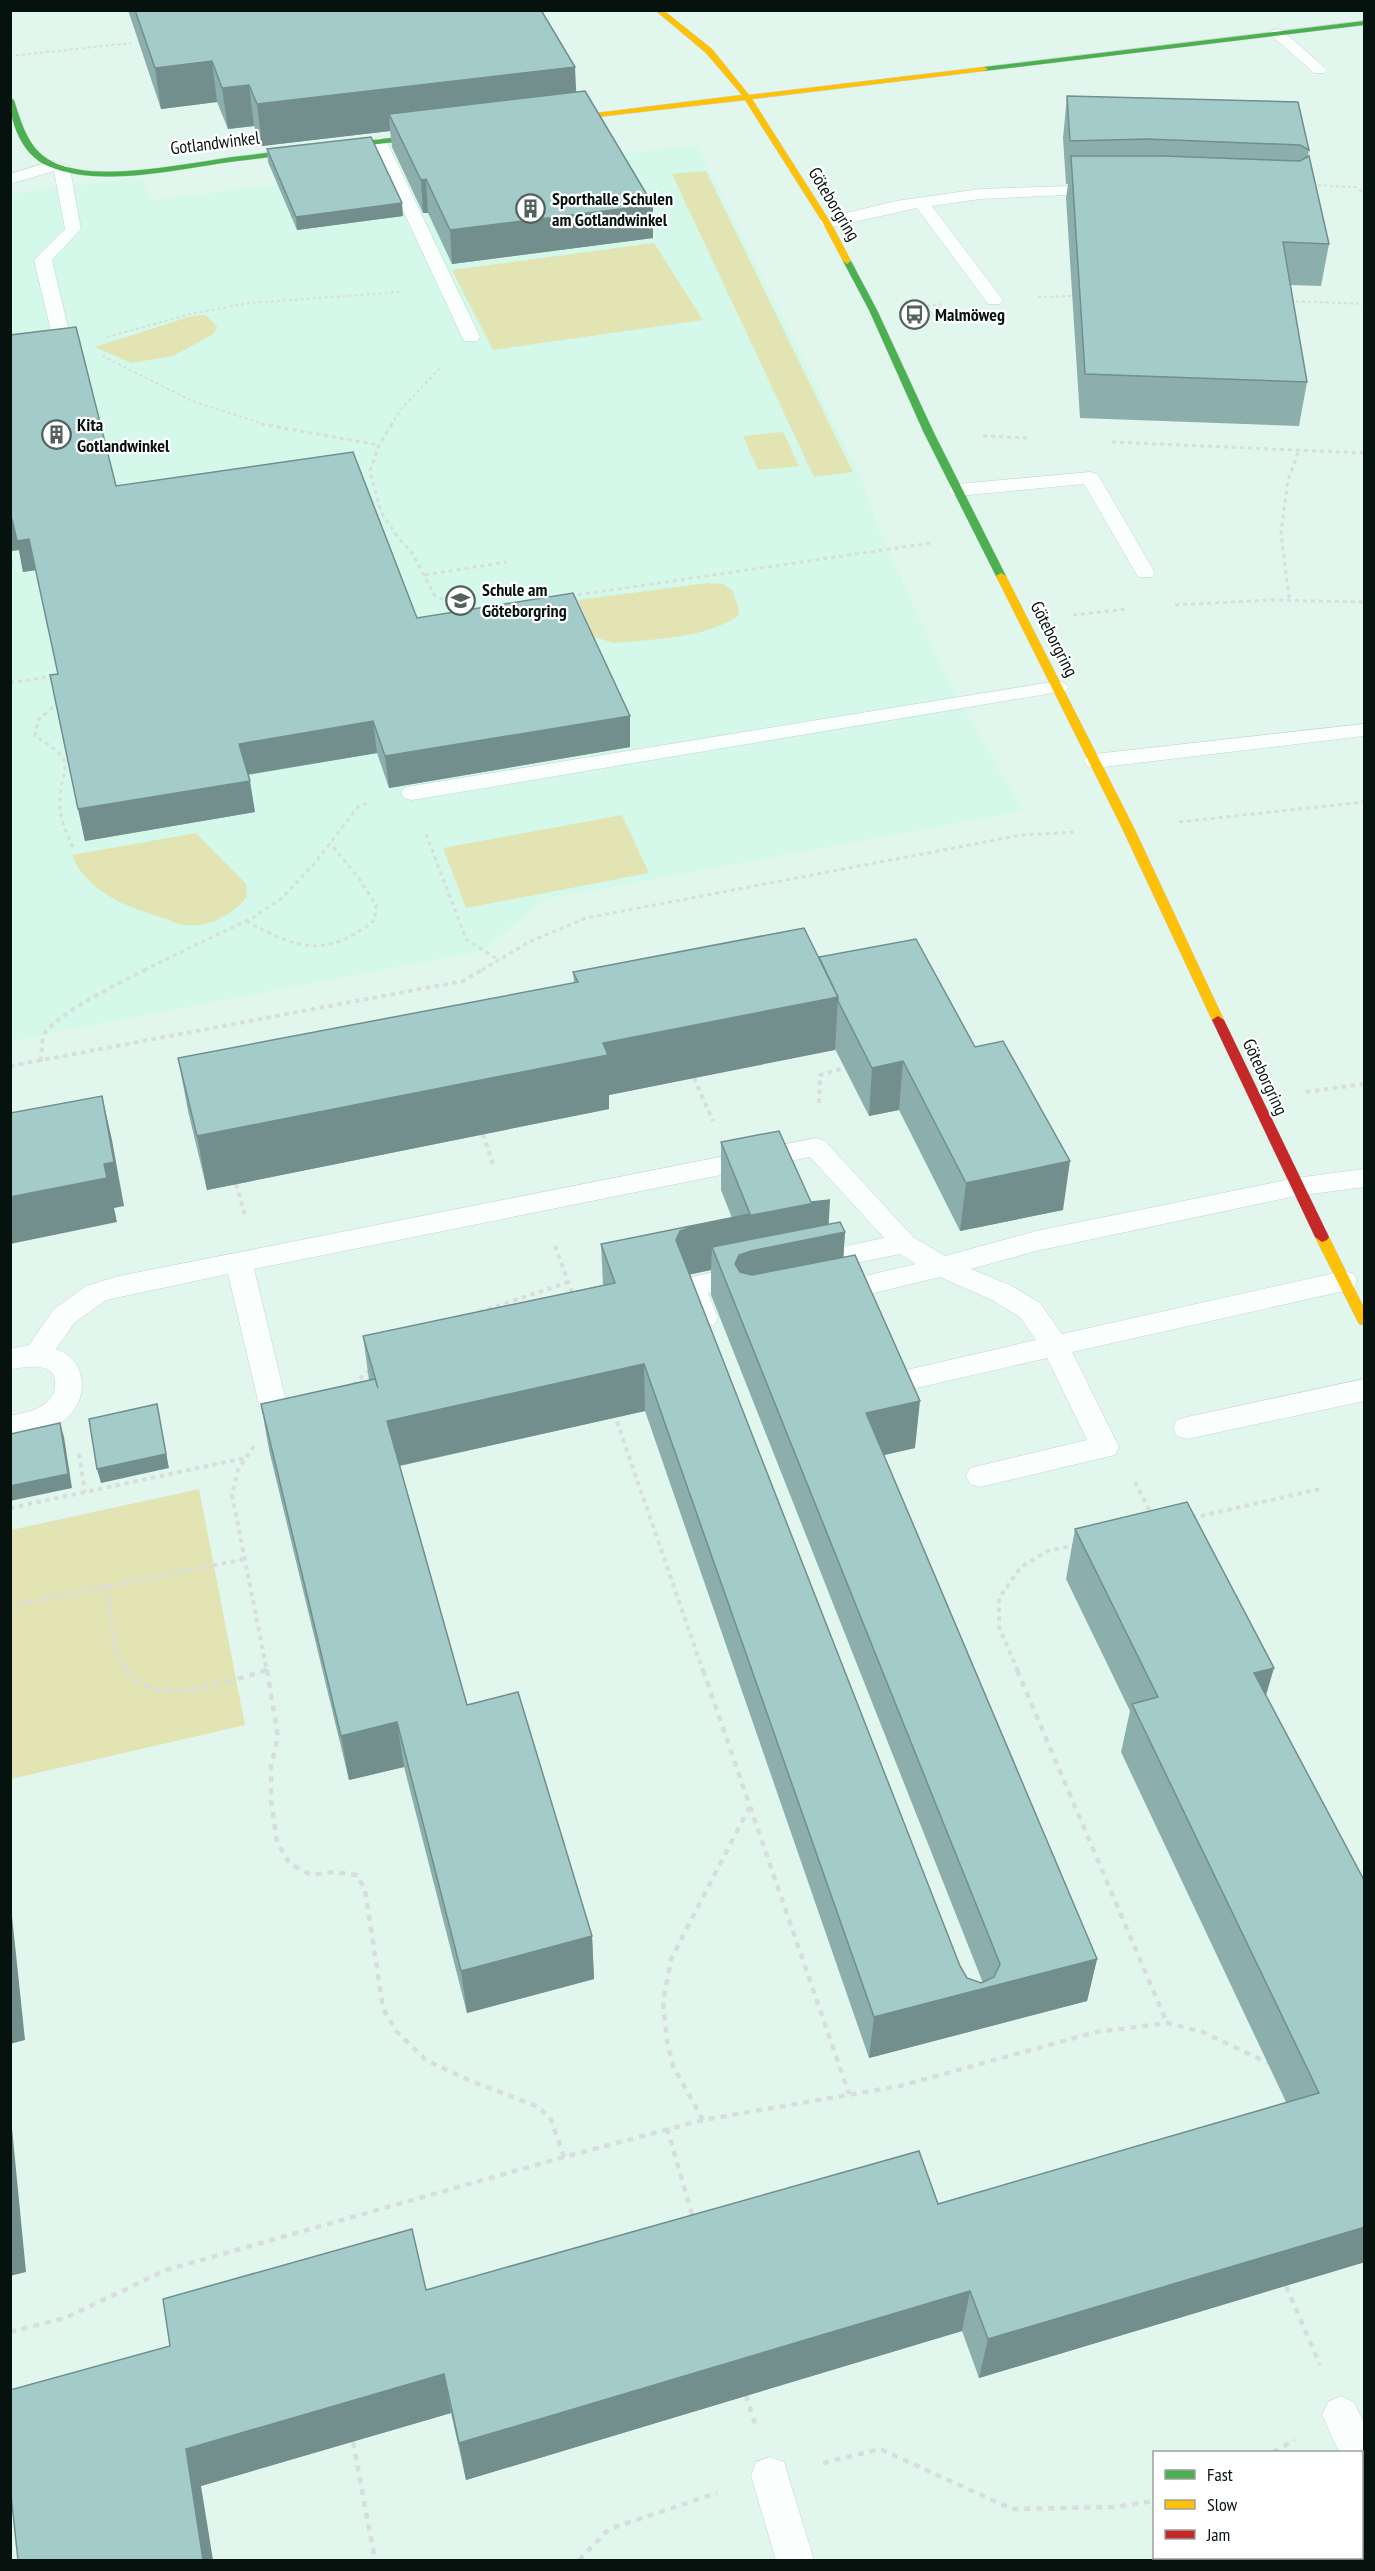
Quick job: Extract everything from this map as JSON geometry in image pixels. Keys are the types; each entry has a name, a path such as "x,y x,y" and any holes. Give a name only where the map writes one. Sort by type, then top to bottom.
{"street":[{"name":"Göteborgring","path":"658,10 709,51 748,98 827,223 873,310 929,433 1128,828 1296,1187 1365,1320"},
{"path":"546,122 1365,23"},
{"path":"10,100 14,123 52,164"},
{"name":"Gotlandwinkel","path":"52,164 94,172 147,169 450,133"}],"lane":[{"path":"1277,33 1319,70"},
{"path":"379,142 444,276 471,338"},
{"path":"10,167 52,164"},
{"path":"10,179 52,164"},
{"path":"52,164 73,229 64,240 50,250 43,260 70,346"},
{"path":"827,223 896,206 980,194 1118,190"},
{"path":"921,202 994,300"},
{"path":"958,490 1090,478 1145,573"},
{"path":"412,794 1058,687"},
{"path":"1095,761 1365,730"},
{"path":"23,1358 64,1316 96,1293 119,1286 816,1147 904,1244 940,1266 1002,1293 1030,1310 1055,1345 1105,1447 980,1476"},
{"path":"807,1298 905,1277 1036,1241 1296,1187 1365,1178"},
{"path":"713,1342 692,1286 904,1244"},
{"path":"239,1263 273,1405"},
{"path":"903,1380 1344,1281"},
{"path":"10,1427 43,1421 58,1412 67,1400 71,1388 66,1371 51,1358 23,1358"},
{"path":"1187,1428 1365,1390"},
{"path":"1341,2415 1358,2451"},
{"path":"770,2476 795,2560"}],"path":[{"path":"10,56 130,43"},
{"path":"70,346 190,314 286,299 389,294 444,276"},
{"path":"873,310 994,300 1085,296"},
{"path":"1283,301 1365,304"},
{"path":"468,611 435,596 411,551 389,526 381,512 373,490 370,471 379,445 402,408 439,369 469,344 471,338"},
{"path":"70,346 116,363 194,402 233,417 296,432 379,445"},
{"path":"929,433 1036,438"},
{"path":"1108,441 1365,453"},
{"path":"1289,598 1281,533 1288,480 1299,450"},
{"path":"572,607 567,596 981,536"},
{"path":"425,575 506,562"},
{"path":"1174,605 1232,599 1289,598 1365,602"},
{"path":"457,613 479,609"},
{"path":"1025,620 1128,609"},
{"path":"10,683 60,675"},
{"path":"63,699 36,720 34,726 35,736 54,747 64,759 67,768 61,802 61,819 74,849"},
{"path":"41,1061 44,1034 57,1021 108,988 246,921 282,898 314,864 358,807 412,794 466,939 497,959"},
{"path":"10,1066 463,981 550,929 586,918 1022,835 1128,828 1365,802"},
{"path":"246,921 275,938 294,944 334,946 361,933 368,927 375,920 376,904 358,877 330,843"},
{"path":"540,1203 576,1304"},
{"path":"471,1315 569,1282"},
{"path":"351,1387 377,1364"},
{"path":"611,1405 849,2094"},
{"path":"257,1441 238,1470 232,1495 278,1737 271,1766 274,1827 277,1842 290,1864 311,1875 334,1872 357,1875 365,1890 383,2008 396,2031 426,2060 466,2079 536,2106 550,2117 564,2157"},
{"path":"10,1508 246,1458"},
{"path":"1180,1521 1324,1488"},
{"path":"1079,1544 1047,1551 1021,1567 999,1598 999,1627 1167,2023"},
{"path":"10,1606 245,1559"},
{"path":"106,1586 120,1659 127,1673 146,1688 168,1692 193,1689 267,1670"},
{"path":"703,2120 673,2066 667,2041 663,2002 671,1959 750,1807"},
{"path":"10,2332 65,2318 166,2270 667,2128 900,2086 1096,2032 1167,2023 1203,2032 1268,2063"},
{"path":"667,2128 697,2230"},
{"path":"1286,2286 1341,2415"},
{"path":"353,2442 375,2560"},
{"path":"579,2560 609,2529 770,2476 880,2449 1012,2509 1115,2507 1153,2501"}],"shaded area":[{"name":"Schule am Göteborgring","path":"697,145 859,473 879,529 943,671 1023,811 546,899 481,951 11,1041 10,194 141,177 151,200 328,178 334,188"}],"green space":[{"path":"706,171 853,472 814,477 672,174"},
{"path":"654,243 703,320 493,350 452,270"},
{"path":"205,315 217,326 214,334 173,356 131,363 95,347 192,316"},
{"path":"783,432 799,466 758,470 743,436"},
{"path":"708,583 723,584 732,590 739,609 738,616 724,624 678,637 614,643 594,637 578,600"},
{"path":"622,815 649,873 466,908 443,848"},
{"path":"196,833 246,884 247,897 228,914 203,924 178,924 110,897 87,879 72,855"},
{"path":"199,1489 245,1725 11,1779 11,1530"}],"building":[{"path":"135,10 541,10 575,67 257,104 249,85 222,88 212,61 155,68"},
{"path":"585,91 653,205 450,230 426,179 421,180 389,114"},
{"path":"1067,96 1298,102 1309,150 1300,145 1147,139 1070,141"},
{"path":"371,137 402,203 296,217 267,149"},
{"path":"1071,156 1163,156 1300,161 1309,156 1329,244 1283,242 1307,382 1085,374"},
{"path":"76,327 116,486 353,452 417,618 573,593 630,716 385,756 373,721 239,744 250,781 78,809 50,675 58,674 29,539 17,541 12,519 10,519 10,335"},
{"path":"804,928 838,997 603,1043 608,1055 197,1136 178,1058 578,982 573,972"},
{"path":"916,939 975,1047 1003,1041 1070,1161 966,1183 903,1061 872,1068 838,1001 819,957"},
{"path":"102,1096 114,1162 104,1164 107,1178 10,1197 10,1113"},
{"path":"779,1131 811,1202 830,1200 691,1227 680,1231 676,1240 960,1966 967,1978 981,1983 994,1977 1000,1964 712,1247 840,1222 845,1232 751,1251 739,1255 735,1264 740,1272 752,1275 855,1255 920,1401 866,1413 1097,1959 874,2017 644,1364 387,1421 467,1705 518,1692 592,1936 461,1971 397,1722 341,1736 261,1404 375,1379 378,1388 363,1336 615,1283 601,1244 750,1214 721,1142"},
{"path":"157,1404 166,1454 97,1469 89,1419"},
{"path":"60,1423 68,1474 10,1486 10,1434"},
{"path":"1187,1502 1274,1668 1254,1673 1365,1882 1365,2227 988,2339 970,2291 459,2443 444,2374 186,2449 203,2560 18,2560 10,2485 10,2390 170,2346 163,2299 412,2229 426,2290 919,2151 938,2204 1319,2093 1132,1704 1158,1697 1075,1529"}],"traffic: fast":[{"path":"984,69 1364,23"},
{"path":"10,100 24,137 35,153 50,164 92,173 142,172 436,135"},
{"path":"847,261 873,310 929,433 1001,576"}],"traffic: slow":[{"path":"658,10 709,51 730,74 748,98 827,223 847,261"},
{"path":"556,120 984,69"},
{"path":"1001,576 1128,828 1218,1020"},
{"path":"1322,1237 1364,1320"}],"traffic: jam":[{"path":"1218,1020 1322,1237"}],"place":[{"name":"Sporthalle Schulen am Gotlandwinkel","path":"531,209"},
{"name":"Malmöweg","path":"914,315"},
{"name":"Kita Gotlandwinkel","path":"56,435"},
{"name":"Schule am Göteborgring","path":"461,600"}]}
